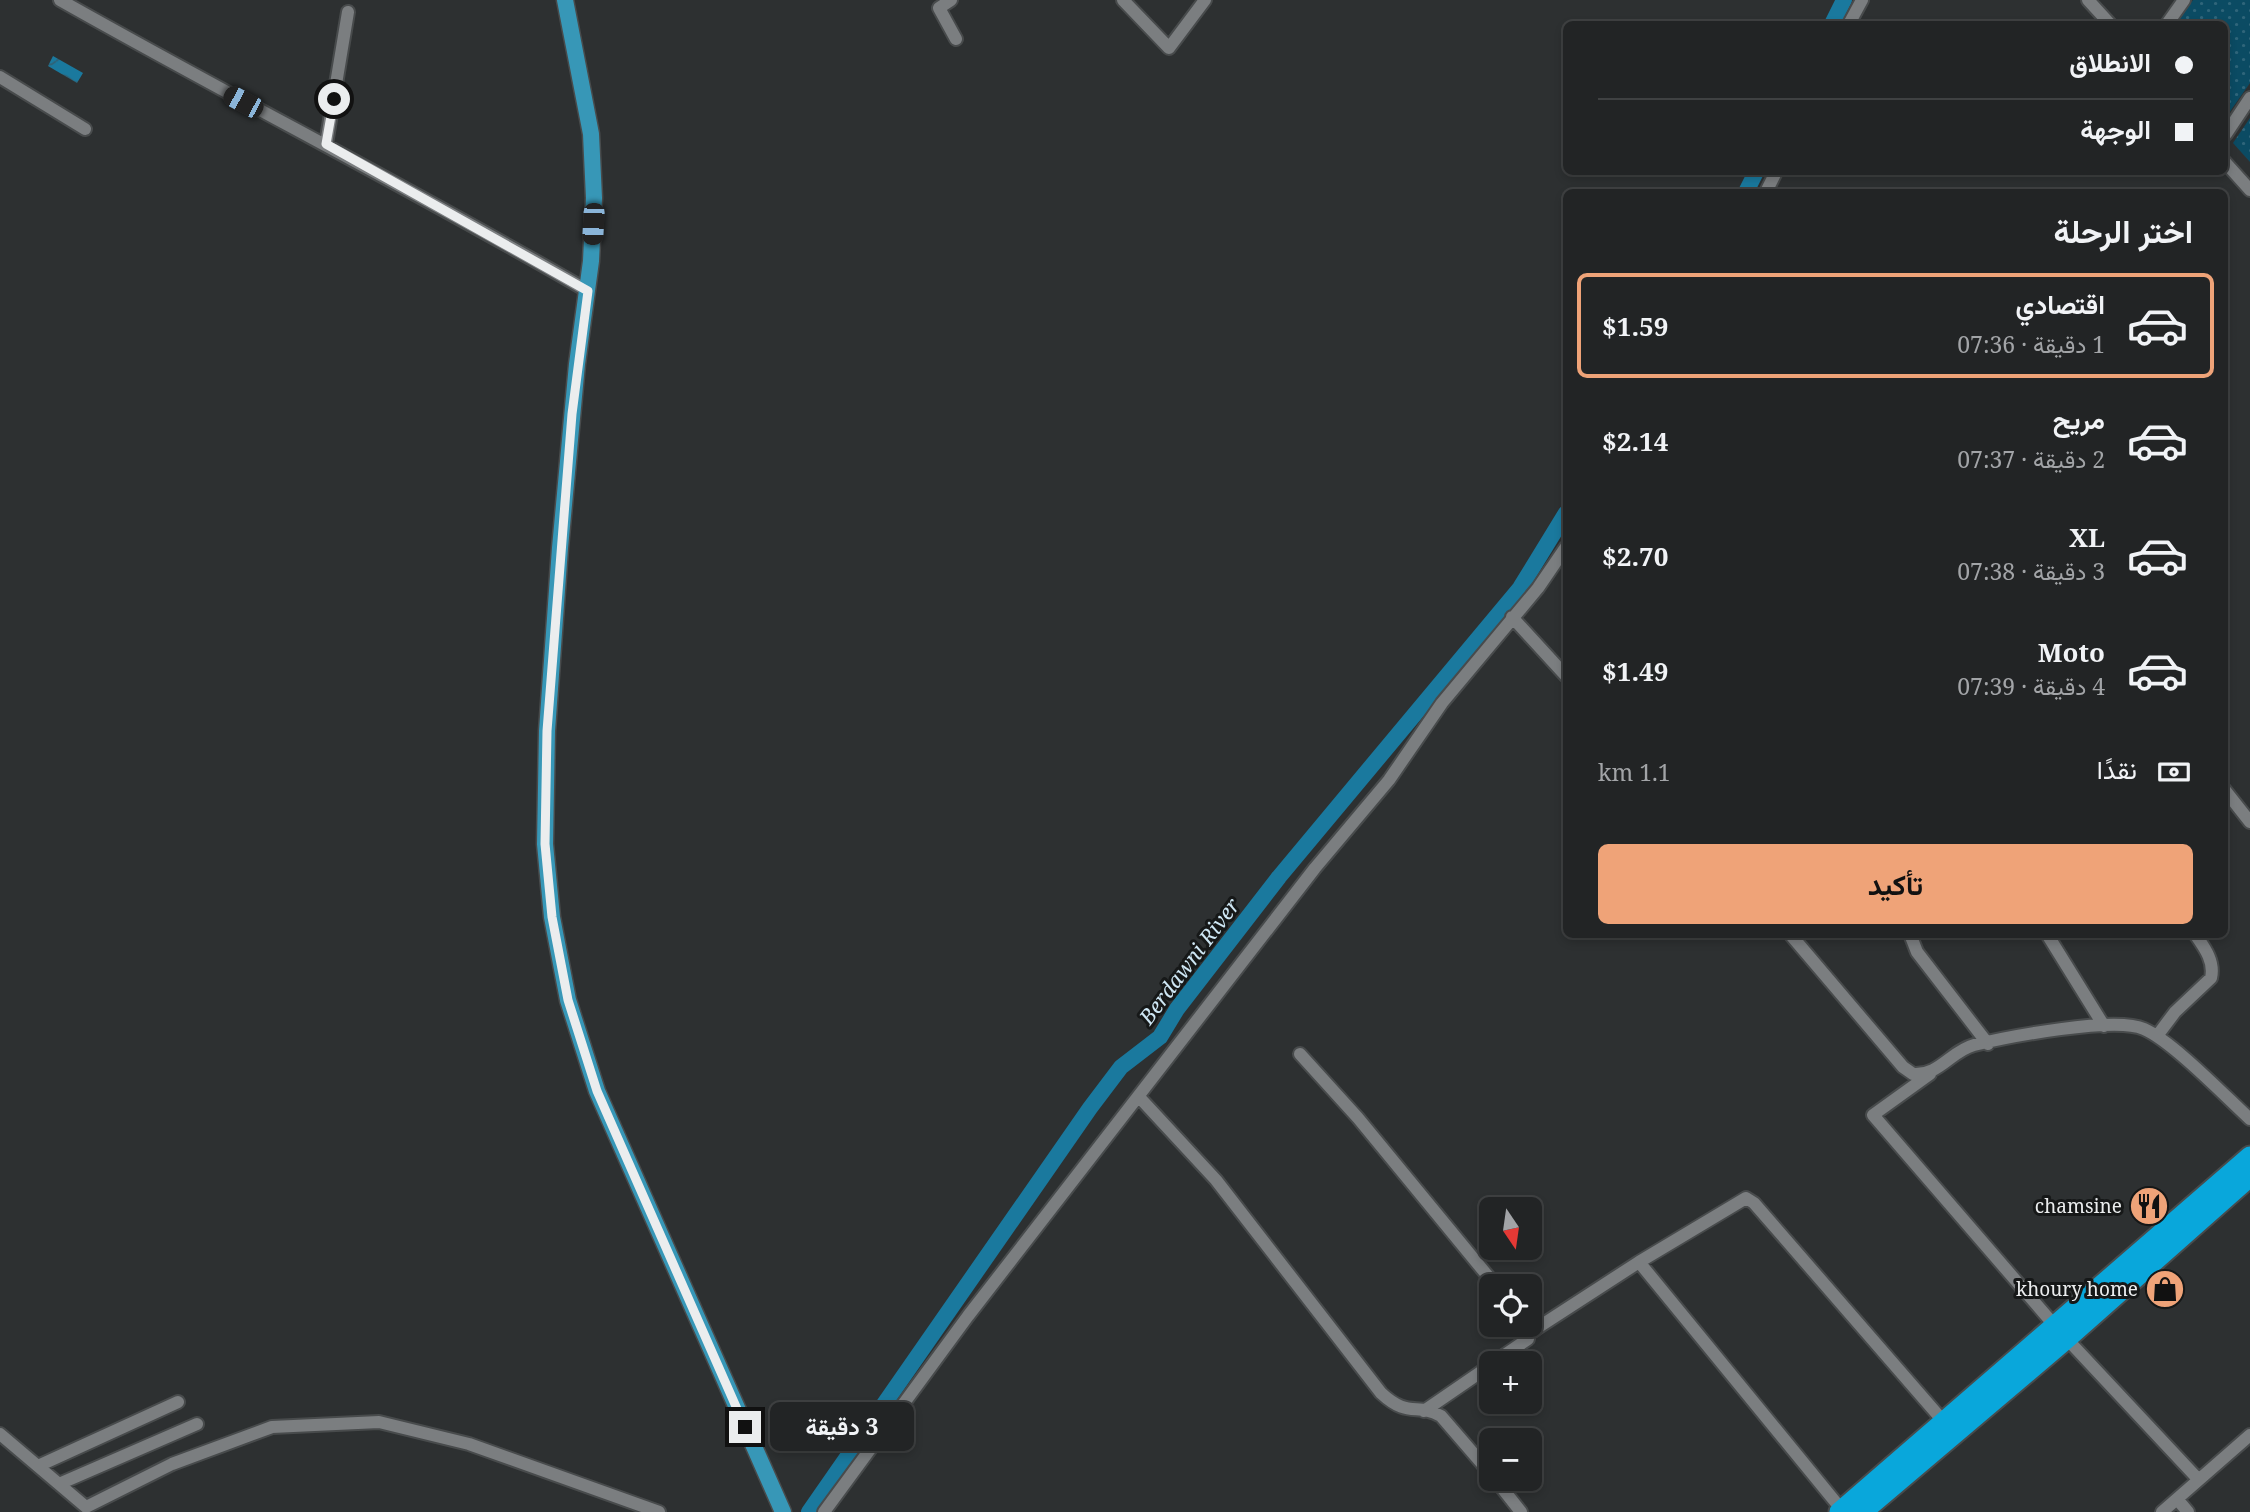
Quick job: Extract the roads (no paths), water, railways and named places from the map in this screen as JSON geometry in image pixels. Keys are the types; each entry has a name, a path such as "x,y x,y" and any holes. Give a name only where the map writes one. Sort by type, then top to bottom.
{"highway":[{"path":"1863,1512 2250,1156"},
{"path":"1840,1511 1944,1422 2061,1332 2250,1177"}],"main road":[{"path":"565,0 592,134 594,198 588,291 572,414 547,731 545,844 552,917 568,1000 597,1091 783,1512"}],"street":[{"path":"60,0 187,73 326,144 588,291"},
{"path":"951,0 939,8 956,39"},
{"path":"1123,0 1170,48 1205,0"},
{"path":"1851,21 1862,0"},
{"path":"2088,0 2107,21"},
{"path":"2169,21 2184,0"},
{"path":"326,144 348,12"},
{"path":"0,77 85,129"},
{"path":"2228,131 2250,98"},
{"path":"2228,165 2250,190"},
{"path":"824,1512 968,1316 1140,1098 1315,868 1389,780 1442,703 1563,551"},
{"path":"1513,617 1563,673"},
{"path":"2228,794 2250,822"},
{"path":"1793,938 1903,1067 1917,1074 1938,1069"},
{"path":"1912,938 1917,952 1987,1044"},
{"path":"2049,938 2104,1026"},
{"path":"2157,1036 2175,1012 2211,978 2213,971 2208,954 2198,938"},
{"path":"2199,1479 2061,1332 1872,1115 1965,1049 2010,1037 2104,1026 2133,1026 2157,1036 2250,1119"},
{"path":"1300,1054 1358,1118 1486,1274"},
{"path":"1140,1098 1216,1180 1381,1394 1397,1407 1437,1413 1479,1460"},
{"path":"1542,1320 1738,1201 1750,1200 1944,1422"},
{"path":"1639,1262 1840,1511"},
{"path":"1511,1351 1528,1337"},
{"path":"1424,1411 1479,1373"},
{"path":"38,1466 178,1402"},
{"path":"0,1434 86,1509 172,1464 272,1427 379,1422 469,1444 659,1512"},
{"path":"59,1484 197,1423"},
{"path":"2162,1512 2250,1435"},
{"path":"1504,1491 1521,1512"},
{"path":"2177,1499 2188,1512"}],"water":[{"path":"53,56 83,73 77,83 48,66"}],"waterway":[{"name":"Berdawni River","path":"1834,21 1844,0"},
{"name":"Berdawni River","path":"1748,189 1754,175"},
{"name":"Berdawni River","path":"809,1512 1121,1067 1160,1037 1177,1009 1279,877 1520,588 1563,518"}],"place":[{"name":"chamsine","path":"2149,1206"},
{"name":"khoury home","path":"2165,1289"}]}
